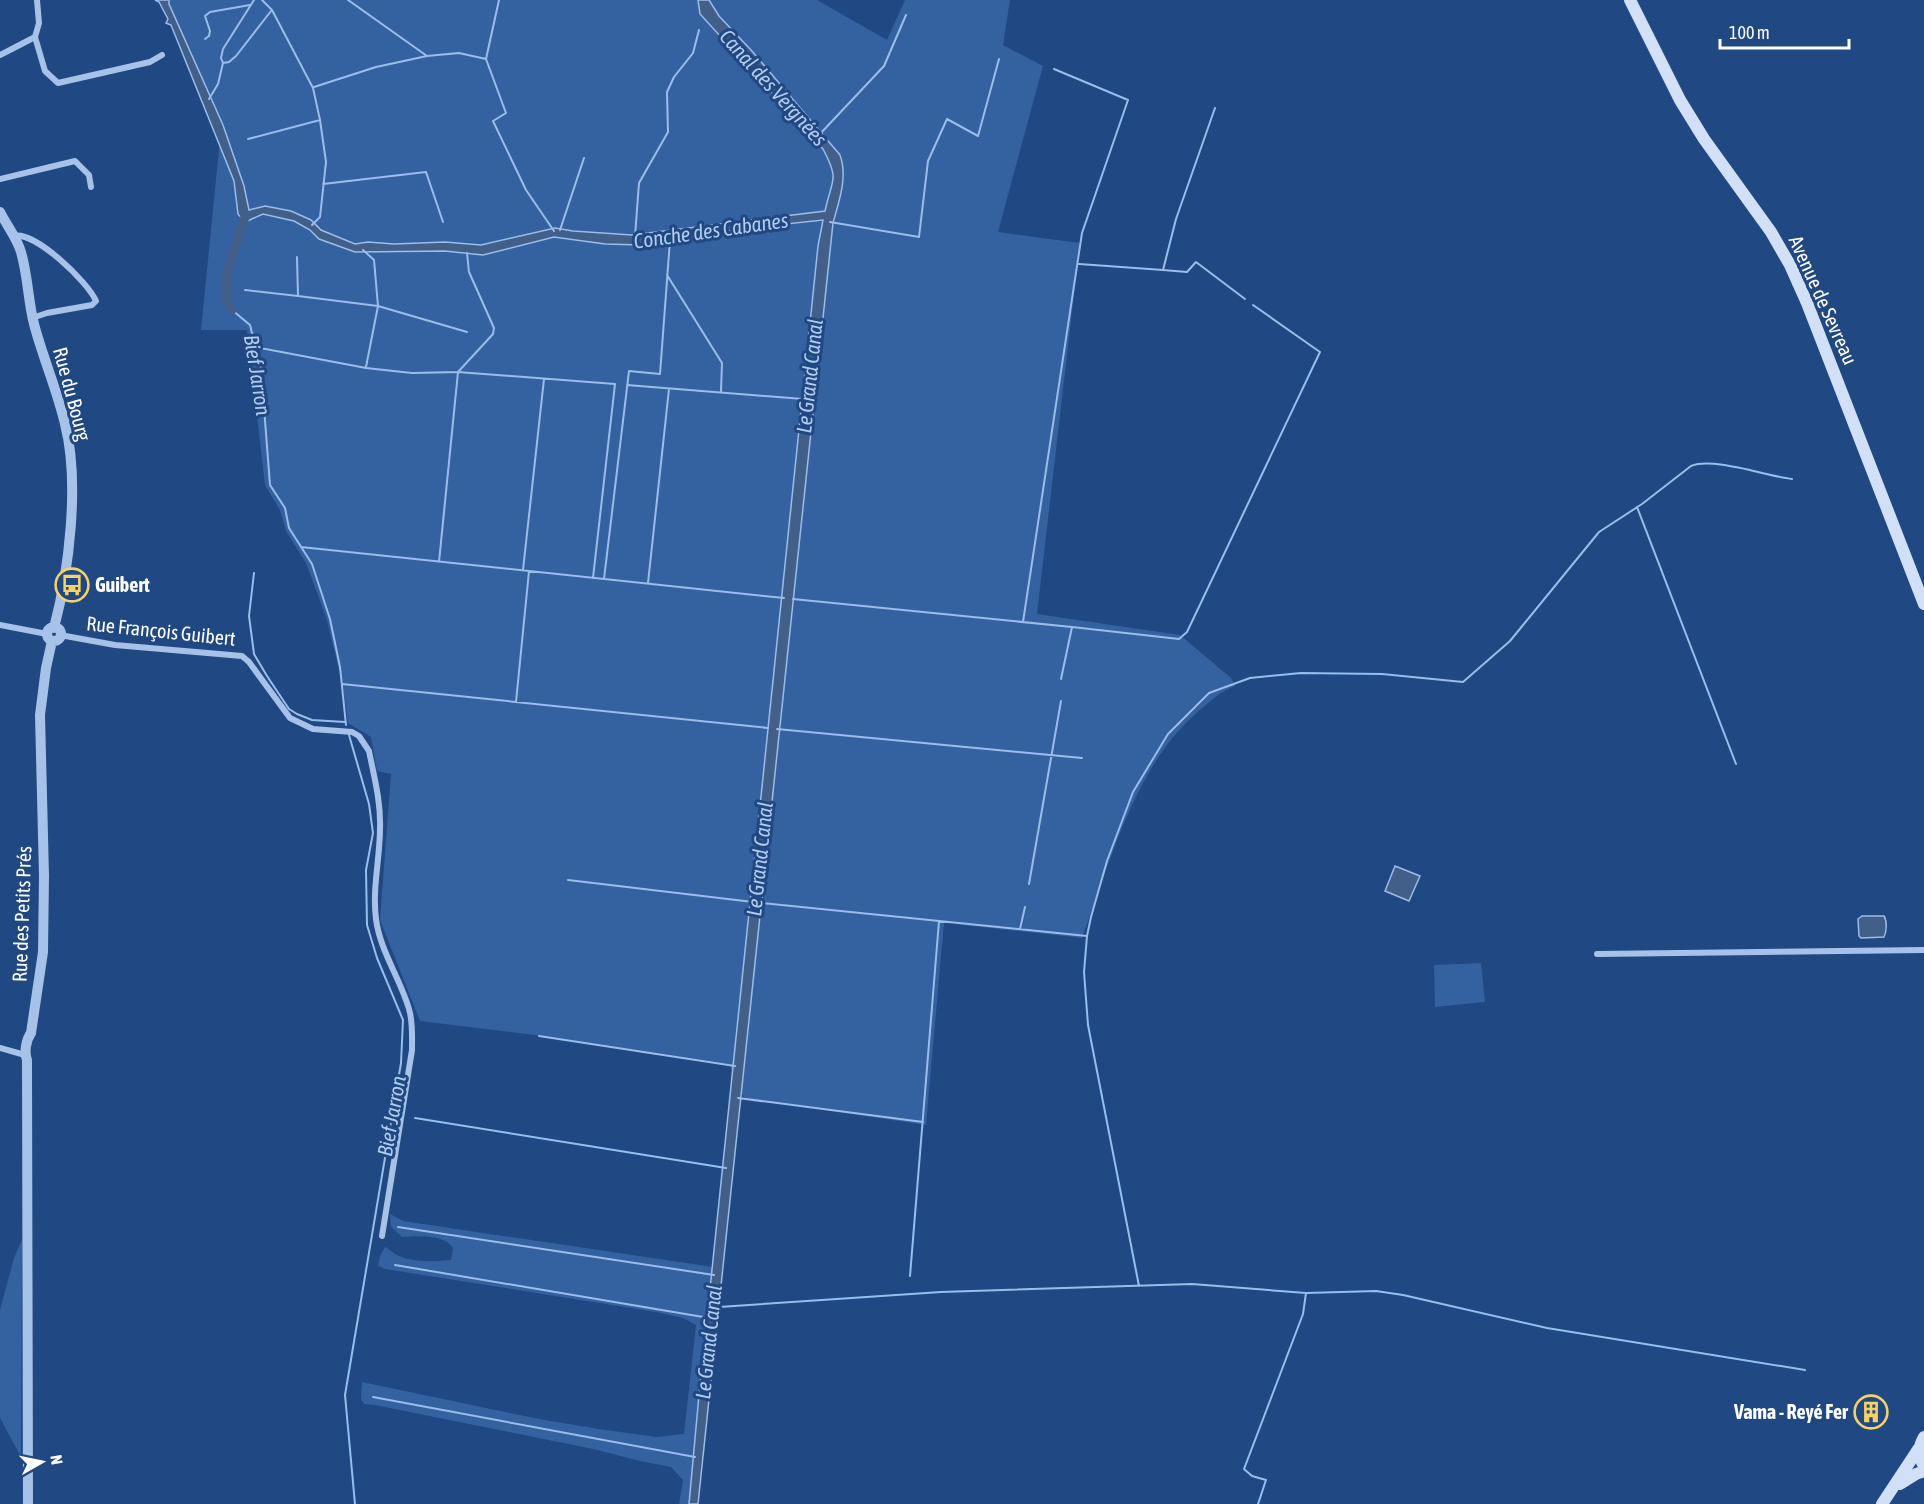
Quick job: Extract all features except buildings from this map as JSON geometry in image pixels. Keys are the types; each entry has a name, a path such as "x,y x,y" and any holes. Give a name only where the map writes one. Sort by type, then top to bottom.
{"main road":[{"name":"Avenue de Sevreau","path":"1630,0 1665,74 1692,120 1760,215 1790,265 1807,303 1924,604"},
{"path":"1892,1490 1924,1469 1920,1459 1922,1442"},
{"path":"1882,1504 1922,1442"}],"street":[{"path":"36,0 39,23 35,37 45,71 58,83 150,62 162,55"},
{"path":"0,55 35,37"},
{"path":"0,179 75,161 89,175 91,186"},
{"name":"Rue du Bourg","path":"0,212 22,254 33,318 69,444 71,510 68,555 53,634"},
{"path":"14,236 26,236 39,243 85,284 95,299 95,304 92,305 47,313 33,318"},
{"name":"Rue François Guibert","path":"0,625 115,645 242,656 249,662 290,718 313,729 352,732 366,744 380,809 374,903 376,922 391,967 405,997 412,1024 412,1050 382,1236"},
{"name":"Rue des Petits Prés","path":"28,1504 27,1060 25,1055 33,1022 43,952 44,876 40,715 53,634"},
{"path":"1597,954 1924,950"},
{"path":"0,1048 25,1055"}],"shaded area":[{"path":"160,0 817,0 887,40 905,0 1010,0 1003,45 1043,66 998,232 1080,243 1037,614 1180,635 1231,678 1235,686 1221,693 1178,731 1142,785 1115,846 1082,938 944,923 926,1125 744,1098 729,1064 534,1035 420,1021 380,920 391,774 377,771 371,737 348,723 343,687 327,620 306,563 286,531 280,510 265,485 247,330 201,330 220,139 183,46"},
{"path":"1481,963 1485,1002 1435,1007 1434,965"},
{"path":"390,1214 403,1221 713,1267 689,1504 679,1504 683,1480 671,1467 593,1449 364,1404 361,1399 362,1382 539,1419 599,1429 657,1437 684,1434 696,1325 683,1318 656,1312 385,1269 378,1266 385,1247 403,1258 424,1261 451,1260 453,1248 449,1243 437,1238 402,1237 391,1227"},
{"path":"22,1240 21,1457 0,1418 0,1310 14,1258"}],"water":[{"path":"155,0 169,0 223,125 244,186 249,210 265,206 291,211 311,220 321,230 355,244 445,242 481,245 555,228 632,235 825,211 833,174 823,149 700,14 698,0 709,0 719,16 751,50 840,155 843,180 833,223 698,1504 689,1504 699,1395 818,246 823,220 747,228 641,245 605,244 554,237 483,255 445,251 355,252 319,239 310,230 294,221 263,214 245,222 238,214 234,181 171,25 166,23 168,19 159,2"},
{"path":"1395,866 1420,876 1409,901 1385,891"},
{"path":"1862,916 1884,916 1886,932 1884,937 1861,938 1858,919"}],"waterway":[{"path":"209,99 218,84 223,63 221,58 223,49 254,0"},
{"path":"262,0 272,10 313,88 326,162 320,217 312,225"},
{"path":"348,0 427,56 459,53 486,59"},
{"path":"499,0 486,59 506,113 493,121 526,190 554,231"},
{"path":"205,39 209,36 210,31 205,16 210,12 250,5"},
{"path":"223,63 229,62 236,56 271,11"},
{"name":"Canal des Vergnées","path":"819,135 884,66 906,15"},
{"name":"Conche des Cabanes","path":"635,236 639,183 668,132 667,92 674,77 693,53 699,30"},
{"path":"314,87 376,67 427,56"},
{"path":"830,222 919,237 928,161 947,119 978,136 999,59"},
{"path":"1023,622 1082,233 1128,100 1054,69"},
{"path":"1079,264 1163,270 1176,219 1215,108"},
{"path":"248,139 320,120"},
{"path":"560,230 584,158"},
{"path":"323,184 426,172 443,222"},
{"name":"Bief Jarron","path":"232,310 226,299 227,271 245,217 243,209"},
{"name":"Conche des Cabanes","path":"604,579 629,371 660,374 670,240"},
{"path":"363,250 374,260 378,306 366,367"},
{"path":"439,562 458,372 493,334 494,328 469,272 467,253"},
{"path":"297,257 298,296 378,306 467,332"},
{"path":"1163,270 1187,272 1196,262 1245,299"},
{"path":"667,275 722,363 721,391"},
{"path":"245,290 298,296"},
{"path":"1072,627 1179,639 1187,632 1320,352 1253,305"},
{"name":"Bief Jarron","path":"232,310 250,325 261,369 270,485 285,508 289,528 312,564 330,619 340,667 346,725"},
{"path":"255,347 366,368 412,373 458,372 615,384 593,578"},
{"path":"523,570 544,379"},
{"name":"Le Grand Canal","path":"627,385 803,399"},
{"path":"648,583 669,389"},
{"path":"1139,1286 1088,1025 1084,972 1087,936 1107,861 1133,792 1168,734 1209,693 1250,678 1301,673 1382,674 1463,682 1510,641 1599,532 1642,504 1691,466 1726,465 1792,479"},
{"path":"1637,507 1736,764"},
{"path":"301,547 784,598"},
{"path":"516,702 529,571"},
{"path":"254,573 249,616 254,654 267,676 289,709 297,714 312,720 345,722"},
{"path":"793,599 1072,627 1061,679"},
{"path":"342,684 768,728"},
{"path":"1029,884 1061,701"},
{"path":"777,729 1082,758"},
{"name":"Bief Jarron","path":"349,735 369,804 373,833 366,870 367,925 377,958 403,1020 401,1063 345,1395 355,1504"},
{"name":"Le Grand Canal","path":"568,880 753,902"},
{"name":"Le Grand Canal","path":"761,903 1087,936"},
{"path":"1020,929 1025,907"},
{"path":"910,1276 939,921"},
{"path":"539,1036 735,1066"},
{"path":"738,1098 923,1122"},
{"path":"415,1118 726,1168"},
{"name":"Le Grand Canal","path":"398,1227 714,1275"},
{"name":"Le Grand Canal","path":"395,1265 709,1318"},
{"name":"Le Grand Canal","path":"719,1307 941,1292 1192,1284 1306,1293 1376,1291 1403,1295 1547,1328 1805,1370"},
{"path":"1258,1504 1266,1480 1252,1476 1244,1469 1303,1314 1306,1293"},
{"path":"373,1397 695,1457"}],"place":[{"name":"Guibert","path":"72,585"},
{"name":"Vama - Reyé Fer","path":"1871,1412"}]}
